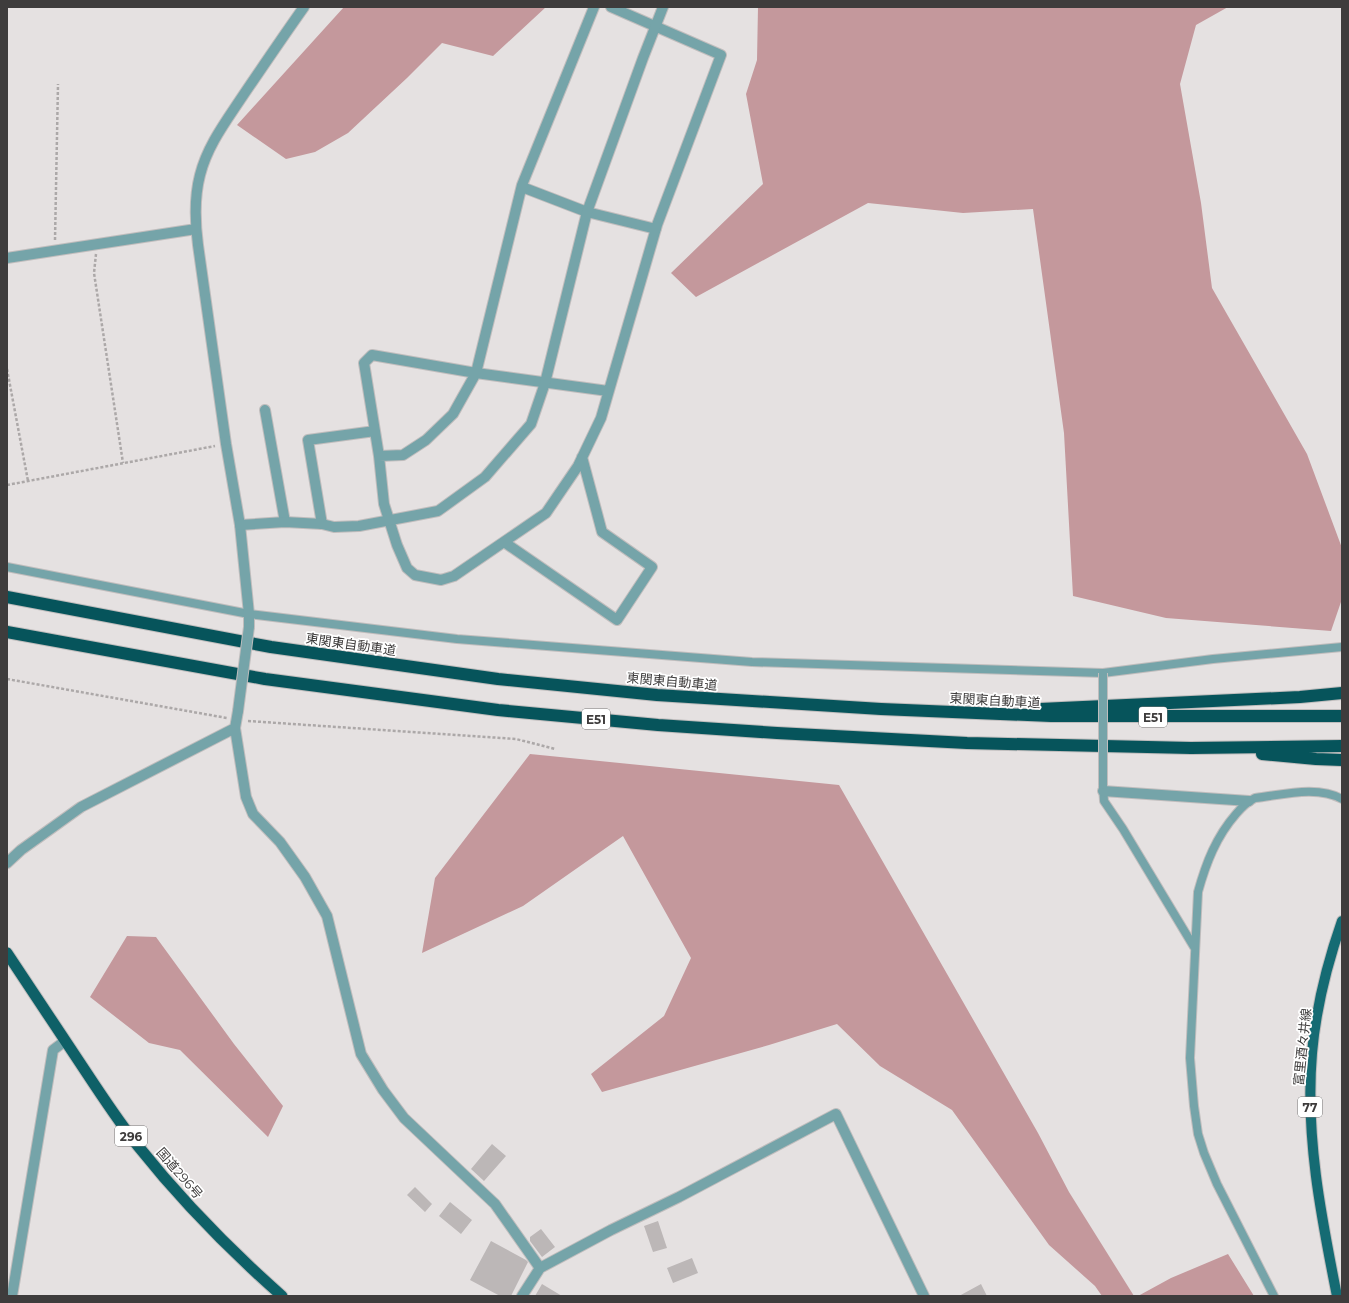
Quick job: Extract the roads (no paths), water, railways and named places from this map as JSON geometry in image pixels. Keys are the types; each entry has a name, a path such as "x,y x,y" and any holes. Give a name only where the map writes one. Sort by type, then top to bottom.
{"highway":[{"name":"東関東自動車道","path":"7,597 272,647 498,679 657,695 776,703 1051,716 1342,716"},
{"name":"E51","path":"7,632 265,679 498,710 658,725 959,743 1191,748 1342,746"},
{"path":"965,713 1300,697 1342,693"},
{"path":"1191,748 1342,760"},
{"name":"国道296号","path":"7,953 65,1041 137,1144 169,1183 246,1264 282,1296"}],"main road":[{"name":"富里酒々井線","path":"1337,1296 1322,1224 1310,1117 1310,1082 1313,1046 1322,986 1330,955 1342,921"}],"street":[{"path":"304,7 266,60 213,140 200,175 196,203 196,228 226,444 240,526 249,614 250,627 237,720 246,797 253,814 280,842 305,877 327,916 361,1054 383,1090 404,1118 495,1204 540,1268"},
{"path":"379,456 403,455 426,440 453,414 476,373 522,187 594,7"},
{"path":"608,391 476,373 372,355 364,363 379,456 384,504 397,545 407,568 415,575 441,580 454,576 546,514 578,466 601,418 656,229 721,55 611,7"},
{"path":"240,526 285,522 322,524 334,527 359,526 438,511 485,477 531,424 545,383 587,212 663,7"},
{"path":"522,187 587,212 656,229"},
{"path":"7,258 196,228"},
{"path":"265,410 285,522"},
{"path":"322,524 308,440 375,431"},
{"path":"504,542 617,620 652,567 602,532 582,457"},
{"path":"7,863 21,850 81,807 237,720"},
{"path":"1103,788 1249,801"},
{"path":"12,1296 53,1050 65,1041"},
{"path":"522,1296 540,1268 836,1114 924,1296"}],"lane":[{"path":"7,567 249,614 457,639 752,662 1103,673 1214,659 1342,647"},
{"path":"1103,673 1104,802 1123,829 1195,947"},
{"path":"1274,1296 1217,1184 1198,1134 1190,1058 1198,892 1204,869 1212,850 1227,824 1249,801 1254,798 1312,792 1333,794 1342,799"}]}
